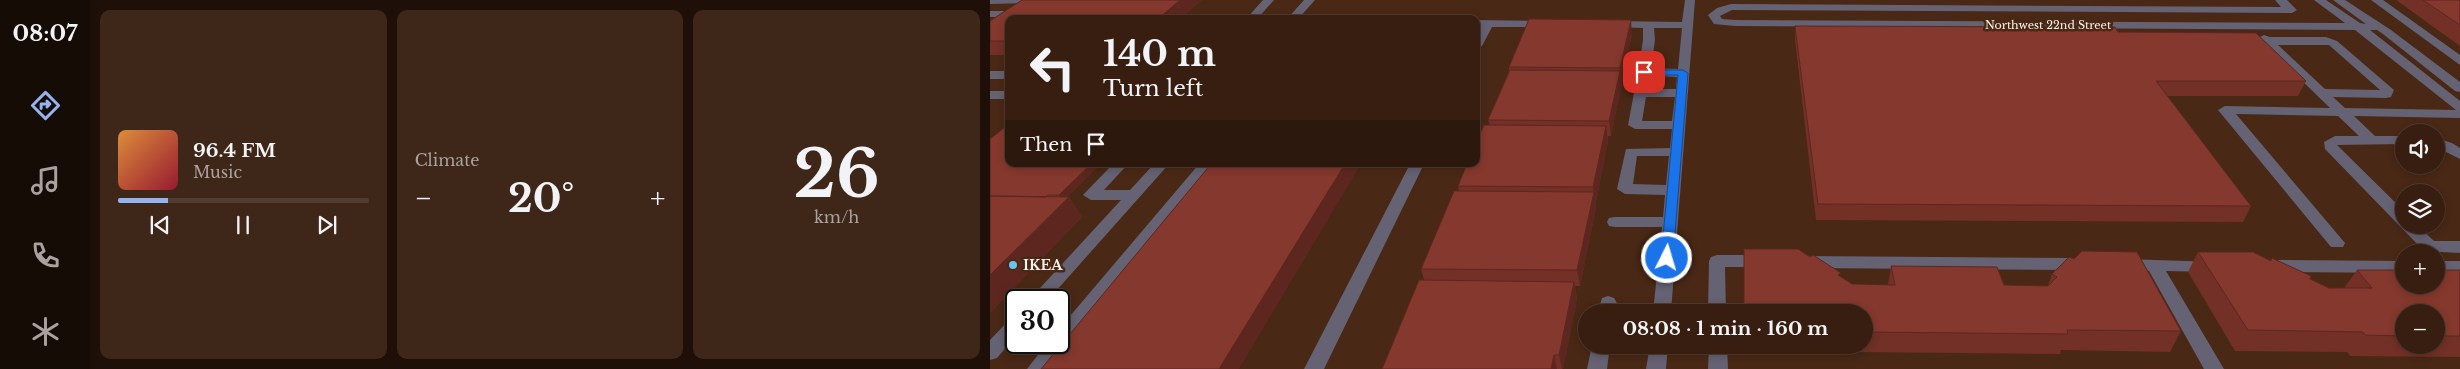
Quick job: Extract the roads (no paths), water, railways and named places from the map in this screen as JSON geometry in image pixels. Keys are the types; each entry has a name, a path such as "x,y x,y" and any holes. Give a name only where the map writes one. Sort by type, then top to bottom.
{"street":[{"path":"993,3 1033,0"},
{"path":"1255,15 1269,0"},
{"path":"1296,15 1310,0"},
{"path":"1663,304 1690,0"},
{"path":"2125,9 2292,10 2280,0"},
{"path":"2319,0 2358,26 2460,107"},
{"path":"2338,0 2379,27 2460,88"},
{"path":"2376,0 2460,61"},
{"name":"Northwest 22nd Street","path":"2125,9 1731,7 1716,12 1714,18 1718,22 1756,24 2379,27"},
{"path":"2125,9 2138,25"},
{"path":"990,14 1012,14 1011,15"},
{"path":"990,29 1005,19"},
{"path":"1482,23 1564,24"},
{"path":"1601,24 1688,25"},
{"path":"1648,24 1649,40 1644,72 1683,73"},
{"path":"2252,26 2371,140"},
{"path":"2267,41 2326,41 2333,43 2388,90 2386,94 2322,93"},
{"path":"990,75 1005,75"},
{"path":"1680,125 1635,125 1640,93 1682,93"},
{"path":"990,95 1005,95"},
{"path":"2337,243 2225,110 2460,114"},
{"path":"2395,140 2335,140 2331,142 2330,146 2395,212"},
{"path":"2445,145 2460,155"},
{"path":"1673,190 1625,189 1631,152 1677,152"},
{"path":"1118,167 1091,195 1134,195"},
{"path":"1048,289 1159,167"},
{"path":"1070,329 1205,167"},
{"path":"1314,369 1415,167"},
{"path":"1615,222 1670,222"},
{"path":"2417,234 2430,247 2460,247"},
{"path":"1717,304 1717,261 2223,266"},
{"path":"2154,265 2214,369"},
{"path":"2253,266 2395,267"},
{"path":"2445,267 2460,267"},
{"path":"990,332 1005,329"},
{"path":"990,353 1005,337"},
{"path":"1037,369 1049,354"},
{"path":"1596,369 1599,354"},
{"path":"1656,369 1658,354"},
{"path":"1718,354 1718,369"}],"place":[{"name":"IKEA","path":"1013,265"}]}
